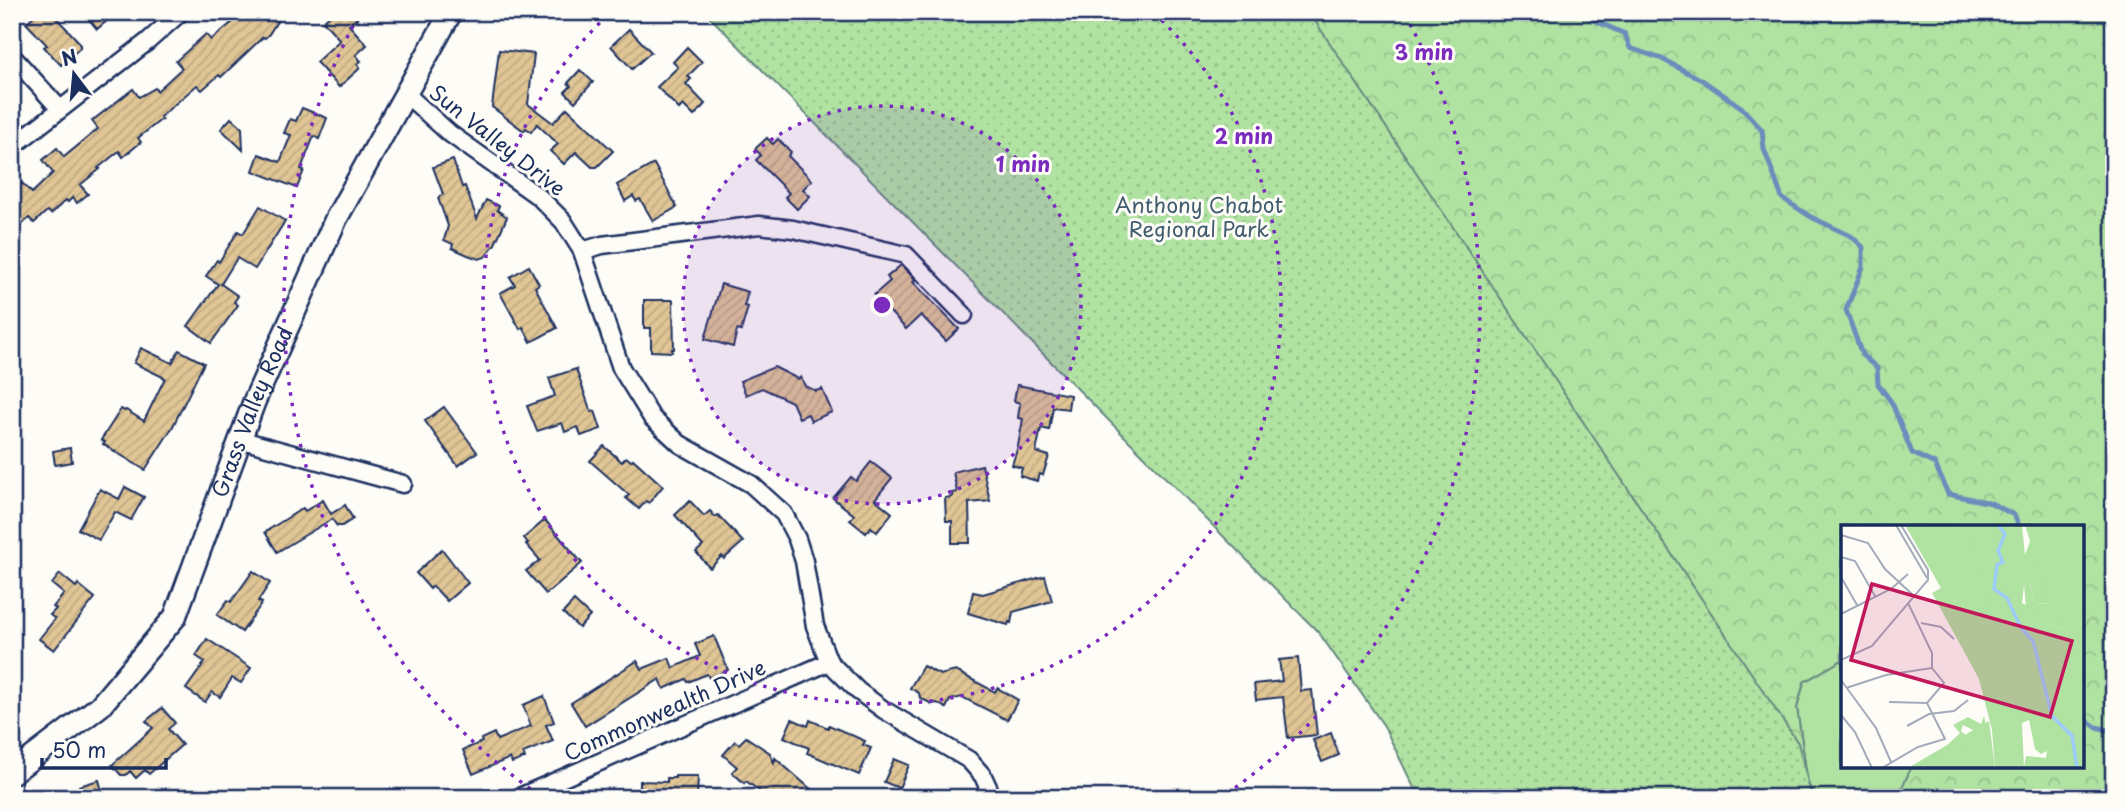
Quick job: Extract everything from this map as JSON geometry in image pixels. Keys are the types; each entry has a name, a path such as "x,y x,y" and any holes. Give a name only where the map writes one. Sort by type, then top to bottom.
{"main road":[{"name":"Grass Valley Road","path":"12,773 100,706 175,617 254,402 336,219 451,12"}],"street":[{"path":"12,148 147,42 180,12"},
{"path":"12,56 60,109"},
{"name":"Sun Valley Drive","path":"406,94 449,134 539,197 563,221 582,251 621,368 652,418 680,444 751,484 784,513 804,561 815,626 829,662 858,691 884,710 969,760 983,776 993,798"},
{"path":"582,251 602,245 759,225 793,229 906,255 964,315"},
{"path":"242,440 403,484"},
{"name":"Commonwealth Drive","path":"517,798 829,662"}],"green space":[{"name":"Anthony Chabot Regional Park","path":"705,12 1309,12 1798,743 1812,798 1419,798 1384,726 1319,633"},
{"path":"920,12 2114,12 2114,798 1897,798 1910,768 2084,768 2084,525 1841,525 1841,661 1804,682 1797,708 1808,784 1815,798 1649,798"},
{"path":"1841,661 1841,768 1910,768 1897,798 1815,798 1808,784 1797,708 1804,682"}],"building":[{"path":"38,12 51,12 80,43 80,48 61,65 26,23"},
{"path":"83,12 118,12 97,29"},
{"path":"224,12 283,12 269,34 221,77 219,75 202,90 197,85 138,138 141,142 123,157 119,151 98,168 100,169 80,185 88,194 77,203 73,197 68,202 66,200 51,214 47,211 34,223 29,218 12,234 12,193 22,183 32,193 53,173 43,160 57,148 64,157 98,129 92,121 133,89 139,97 155,88 157,91 182,68 176,61 206,34 211,40 235,20"},
{"path":"333,12 364,12 349,25 367,45 356,55 361,61 357,64 360,68 339,87 316,62 340,40 323,21"},
{"path":"629,29 651,52 632,69 611,46"},
{"path":"687,47 702,62 688,76 691,79 686,84 705,104 694,116 683,105 679,109 657,87 678,67 673,62"},
{"path":"499,50 534,54 528,104 553,123 567,108 613,151 597,167 592,167 576,152 564,164 550,151 558,144 537,124 531,132 526,128 524,131 492,107"},
{"path":"580,70 593,82 575,102 565,92 571,86 568,83"},
{"path":"302,108 327,118 319,139 314,136 301,169 304,170 297,188 253,171 259,154 280,162 291,135 284,133 290,119 296,121"},
{"path":"231,118 242,128 243,150 221,129"},
{"path":"767,138 773,144 778,139 791,152 788,156 812,180 803,189 810,196 797,209 785,197 789,193 756,160 761,155 755,149"},
{"path":"453,160 477,219 486,200 499,206 497,210 507,217 495,244 485,257 479,259 452,248 453,244 444,240 448,226 438,198 443,194 433,167"},
{"path":"654,164 677,207 653,221 640,199 636,201 633,196 625,201 617,185"},
{"path":"260,206 285,221 255,269 237,258 221,284 238,296 234,302 238,305 211,343 188,326 218,284 206,276 217,260 219,262 238,231 243,234"},
{"path":"901,265 916,280 913,282 959,329 946,341 921,315 906,329 874,295 890,281 887,277"},
{"path":"529,266 539,284 535,287 557,328 531,342 523,327 520,329 500,293 515,285 510,277"},
{"path":"721,284 748,292 744,306 748,307 741,331 737,330 733,347 705,339"},
{"path":"644,300 673,300 672,352 651,351 651,328 644,328"},
{"path":"141,348 172,363 179,350 204,363 172,428 145,470 103,444 105,442 101,440 121,409 144,421 165,378 134,363"},
{"path":"774,367 798,379 801,377 805,386 816,391 822,389 832,412 811,421 808,414 799,418 792,402 762,388 746,395 740,381"},
{"path":"576,369 591,412 595,411 601,429 581,436 578,427 565,432 562,423 537,431 527,406 555,396 549,378"},
{"path":"1017,385 1070,395 1068,409 1053,407 1049,430 1041,428 1036,452 1049,456 1043,475 1039,474 1037,481 1020,476 1022,468 1012,465 1023,419 1018,418 1020,403 1014,401"},
{"path":"444,407 477,452 458,466 425,421"},
{"path":"604,446 622,462 626,457 631,461 633,459 663,486 649,503 646,501 639,509 626,498 629,495 590,461"},
{"path":"70,448 72,462 55,465 53,451"},
{"path":"871,462 892,478 875,499 892,513 877,532 871,527 866,533 850,520 854,515 833,498 851,477 856,481"},
{"path":"982,465 990,501 969,503 970,543 952,543 952,521 946,521 945,498 952,497 952,493 957,492 953,472"},
{"path":"125,487 144,497 131,520 115,512 99,540 78,529 100,489 119,499"},
{"path":"323,500 331,514 345,505 353,519 337,526 332,519 277,552 265,532 303,508 305,511"},
{"path":"690,501 704,516 710,511 715,517 718,515 743,542 710,568 696,552 703,546 675,515"},
{"path":"545,520 582,563 546,594 526,571 540,560 524,538"},
{"path":"442,549 468,583 447,601 433,586 430,589 416,573"},
{"path":"253,571 270,583 258,601 262,603 242,632 217,615 228,600 231,602"},
{"path":"60,574 95,598 54,650 39,639 55,619 50,615 64,594 52,584"},
{"path":"1045,576 1052,601 1013,612 1008,625 968,613 973,592 983,594"},
{"path":"574,601 590,616 579,628 563,613"},
{"path":"714,636 728,670 709,678 707,674 688,682 686,679 664,689 660,679 585,726 571,703 637,661 642,669 669,658 673,668 700,656 695,644"},
{"path":"207,639 251,668 241,683 232,678 220,697 212,692 205,702 186,689 205,662 196,656"},
{"path":"1298,658 1301,691 1312,690 1317,735 1288,738 1283,697 1256,700 1254,684 1282,681 1279,660"},
{"path":"923,666 940,675 956,671 995,692 997,688 1018,700 1007,720 962,697 950,700 946,708 937,703 932,704 920,698 919,693 910,688"},
{"path":"544,696 554,722 546,725 553,741 523,753 525,758 512,763 510,758 473,774 463,750 482,742 481,739 494,733 497,740 531,726 523,705"},
{"path":"162,708 175,723 168,729 182,745 149,774 145,770 136,778 130,771 121,775 112,765 153,728 146,721"},
{"path":"792,719 808,726 810,720 828,728 829,725 865,741 863,745 871,748 859,775 807,753 809,748 784,737"},
{"path":"1331,733 1339,755 1322,762 1313,740"},
{"path":"746,737 770,753 774,763 775,758 821,798 769,798 746,781 744,783 732,772 737,767 723,755 735,741 739,744"},
{"path":"894,759 909,765 899,788 884,782"},
{"path":"698,776 697,798 640,798 640,781 667,782 667,778"},
{"path":"99,780 104,798 82,798 79,786"}],"waterway":[{"path":"1587,12 1591,19 1625,34 1630,48 1662,59 1702,80 1741,107 1762,130 1764,149 1782,198 1811,217 1851,236 1863,247 1863,267 1846,310 1862,355 1877,368 1878,384 1892,403 1912,453 1935,464 1948,494 1991,503 2014,515 2019,525"},
{"path":"2084,718 2096,727 2114,731"}]}
